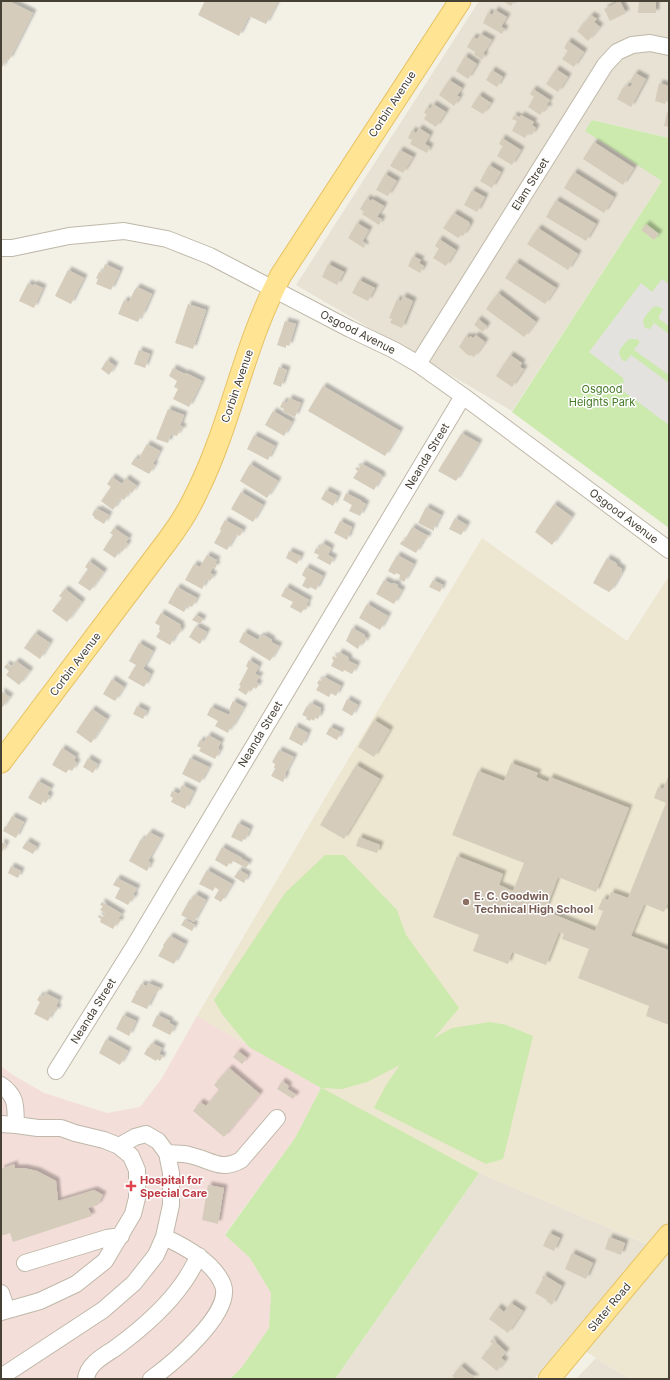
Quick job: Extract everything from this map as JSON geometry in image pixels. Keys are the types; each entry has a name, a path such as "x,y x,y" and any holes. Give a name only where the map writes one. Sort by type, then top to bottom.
{"main road":[{"name":"Corbin Avenue","path":"1,762 168,540 190,507 206,472 261,317 281,275 460,1"},
{"name":"Slater Road","path":"549,1379 669,1236"}],"street":[{"name":"Elam Street","path":"418,364 605,65 617,52 632,45 650,43 669,48"},
{"name":"Osgood Avenue","path":"1,248 12,248 69,236 124,231 167,239 210,256 350,329 394,350 418,364 669,550"},
{"name":"Neanda Street","path":"56,1071 133,948 463,396"},
{"path":"1,1085 15,1100 9,1124 38,1128 61,1128 104,1140 119,1146 131,1156 137,1170 138,1184 137,1198 133,1214 105,1262 76,1284 40,1301 4,1311 1,1293"},
{"path":"167,1153 189,1154 217,1165 228,1166 235,1164 241,1160 277,1118"},
{"path":"1,1377 103,1310 134,1283 156,1254 164,1236 171,1204 171,1174 167,1153 158,1141 146,1134 135,1137 119,1146"},
{"path":"25,1263 107,1238 121,1236"},
{"path":"151,1379 184,1351 208,1326 218,1312 223,1300 223,1286 216,1272 199,1256 164,1236"},
{"path":"86,1379 86,1373 95,1363 130,1337 161,1310 183,1283 199,1256"}],"shaded area":[{"path":"479,1 669,1 669,138 593,120 662,181 512,411 296,285"},
{"path":"662,279 669,284 669,326 658,318 663,309 657,306 652,308 644,318 643,322 645,328 650,329 654,323 669,334 669,375 634,350 640,342 637,339 630,339 627,341 620,349 619,354 623,361 626,361 631,355 669,383 669,425 619,388 624,382 623,378 589,352 641,283 652,292"},
{"name":"E. C. Goodwin Technical High School","path":"482,538 627,641 669,576 669,1379 630,1379 577,1346 657,1248 479,1173 321,1088 197,1016 331,788"},
{"name":"Hospital for Special Care","path":"197,1016 321,1088 295,1138 225,1234 250,1258 271,1293 269,1328 242,1367 230,1379 1,1379 1,1066 13,1075 44,1093 107,1113 140,1107 162,1078"},
{"path":"479,1173 647,1244 534,1379 335,1379"},
{"path":"596,1358 630,1379 576,1379"}],"green space":[{"name":"Osgood Heights Park","path":"592,120 669,138 669,528 512,412 662,181 585,131"},
{"path":"325,855 344,855 397,910 406,935 459,1008 434,1038 452,1028 490,1022 506,1025 533,1036 503,1159 486,1164 374,1108 386,1085 400,1065 367,1082 342,1089 322,1088 479,1173 335,1379 230,1379 242,1367 269,1328 271,1293 250,1258 225,1235 295,1138 321,1088 249,1047 222,1014 214,1000 285,893"}],"building":[{"path":"1,1 9,1 33,13 9,60 6,59 1,70"},
{"path":"205,1 278,1 266,24 249,16 239,36 198,15"},
{"path":"503,1 514,1 511,6"},
{"path":"620,1 626,13 610,21 604,9"},
{"path":"639,1 656,1 656,13 638,13"},
{"path":"495,10 507,17 501,27 505,29 502,34 483,23 488,12 492,15"},
{"path":"591,15 597,19 594,22 600,27 588,41 577,31"},
{"path":"481,34 492,40 483,54 485,55 482,60 474,54 475,52 467,47 473,37 477,39"},
{"path":"568,41 584,52 574,67 562,59 568,51 564,48"},
{"path":"465,56 477,64 468,79 456,71"},
{"path":"556,69 568,77 558,92 546,84"},
{"path":"492,70 503,77 497,87 486,80"},
{"path":"635,73 646,79 631,107 617,99 622,89 624,89 626,85 630,87 633,83 630,81"},
{"path":"449,80 462,88 457,96 460,97 454,106 439,95"},
{"path":"659,83 669,86 669,102 666,101 665,104 655,101"},
{"path":"533,89 550,100 546,106 549,107 547,110 545,108 540,115 528,107 534,97 530,94"},
{"path":"479,95 491,103 483,114 471,107"},
{"path":"433,104 446,112 436,127 424,119 427,114 424,113 427,107 430,109"},
{"path":"667,112 669,113 669,127 664,126"},
{"path":"514,115 519,118 521,115 534,122 532,125 536,128 532,135 528,133 525,138 512,131 517,121 512,119"},
{"path":"419,128 430,135 425,144 430,147 427,153 410,144 412,140 408,138 412,130 416,133"},
{"path":"502,138 521,150 512,165 497,156 503,146 499,144"},
{"path":"594,142 634,168 623,185 583,159"},
{"path":"400,150 413,157 403,173 390,166"},
{"path":"489,165 501,172 492,188 480,181"},
{"path":"574,172 614,197 604,213 564,188"},
{"path":"385,174 397,181 388,196 376,190"},
{"path":"472,190 485,197 477,212 464,205"},
{"path":"367,198 371,201 372,199 384,206 377,217 382,219 379,225 362,214 364,212 360,209"},
{"path":"556,200 596,224 586,241 546,217"},
{"path":"454,213 469,222 470,225 463,236 461,235 458,238 443,228"},
{"path":"357,223 369,230 362,242 365,245 364,248 348,238"},
{"path":"646,224 659,234 654,240 641,230"},
{"path":"538,228 578,254 568,270 527,244"},
{"path":"439,239 456,250 446,266 433,258 439,249 435,246"},
{"path":"413,256 421,260 419,263 424,266 420,273 408,266"},
{"path":"516,262 556,288 545,304 505,278"},
{"path":"105,264 120,271 111,290 96,284 98,279 96,278 99,272 102,273"},
{"path":"328,264 344,272 337,285 322,277"},
{"path":"68,270 84,278 71,304 55,296"},
{"path":"359,280 375,288 368,301 352,293"},
{"path":"28,283 33,286 34,284 43,288 34,308 19,301"},
{"path":"137,287 152,294 138,322 118,314 124,300 129,302"},
{"path":"498,293 536,322 524,337 486,309"},
{"path":"403,296 413,301 402,328 390,323 392,319 389,318 397,299 401,301"},
{"path":"188,304 206,310 193,349 175,343"},
{"path":"478,319 487,326 483,332 474,325"},
{"path":"285,321 296,324 289,346 286,345 286,348 277,345"},
{"path":"476,335 485,342 474,357 469,356 459,347 466,336 473,338"},
{"path":"139,350 150,354 145,368 134,364"},
{"path":"510,355 522,363 520,367 524,369 512,387 496,376"},
{"path":"107,360 115,366 109,375 101,369"},
{"path":"279,367 287,370 281,387 273,384"},
{"path":"173,368 202,381 189,407 173,399 178,389 174,387 177,381 169,376"},
{"path":"323,386 400,431 385,456 308,411"},
{"path":"289,398 301,403 295,417 283,412 284,409 280,407 283,401 287,403"},
{"path":"168,409 184,415 180,426 183,427 182,431 180,430 177,436 171,434 168,443 156,439"},
{"path":"273,411 292,422 284,436 265,425"},
{"path":"461,434 479,443 456,481 438,471"},
{"path":"254,435 275,446 268,460 247,449"},
{"path":"147,444 160,451 153,464 155,465 149,474 131,464 135,458 138,460"},
{"path":"250,464 278,481 267,498 240,481"},
{"path":"362,464 382,475 381,477 383,478 381,480 380,479 374,490 353,478 358,471 355,469 357,467 359,468"},
{"path":"112,477 122,484 126,478 137,486 132,493 130,491 124,500 121,498 113,510 101,501 111,487 107,484"},
{"path":"326,490 338,496 333,506 321,499"},
{"path":"241,492 263,505 253,522 231,509"},
{"path":"346,493 366,504 360,516 349,511 352,505 343,500"},
{"path":"554,504 572,517 552,545 535,532"},
{"path":"426,507 441,515 434,528 434,531 418,523"},
{"path":"95,509 109,515 104,524 92,515"},
{"path":"455,518 467,525 461,535 449,529"},
{"path":"225,520 243,530 240,536 236,534 227,550 214,543"},
{"path":"340,521 352,527 347,540 334,533"},
{"path":"412,527 428,536 426,540 424,539 416,553 400,544 404,541"},
{"path":"114,528 129,538 126,542 128,544 122,552 120,550 115,558 103,550 113,535 110,533"},
{"path":"322,543 331,548 328,555 334,558 330,565 317,558 319,555 314,553 316,548 319,549"},
{"path":"289,551 301,556 297,564 286,558"},
{"path":"207,555 217,560 215,564 217,565 215,568 213,567 210,573 214,575 210,581 207,579 202,589 185,580 194,564 200,567"},
{"path":"397,555 414,564 404,582 399,579 400,575 396,573 395,575 388,571"},
{"path":"607,558 616,563 617,566 622,569 622,572 609,592 593,583"},
{"path":"89,561 104,572 90,591 78,583 88,569 85,567"},
{"path":"306,567 323,576 316,590 310,587 309,589 302,586 306,578 302,575"},
{"path":"384,580 398,585 397,587 402,590 394,604 376,594"},
{"path":"433,580 443,585 440,592 429,587"},
{"path":"177,587 197,598 192,607 188,605 184,612 168,603"},
{"path":"286,587 309,600 306,610 304,609 301,613 290,607 293,602 281,596"},
{"path":"65,589 82,602 67,622 52,611 62,598 59,596"},
{"path":"367,604 388,616 380,630 359,618"},
{"path":"161,613 181,625 180,627 182,629 178,635 176,634 170,645 156,637 160,631 160,626 155,623"},
{"path":"196,615 203,619 200,624 192,620"},
{"path":"196,626 207,632 200,644 189,637"},
{"path":"352,628 365,635 367,638 364,644 361,642 358,649 346,641"},
{"path":"244,632 258,640 260,636 263,637 264,635 272,640 271,642 279,646 270,661 239,642"},
{"path":"35,633 50,643 40,659 24,648"},
{"path":"139,643 153,651 143,669 151,674 144,687 128,678 136,665 129,661"},
{"path":"339,652 348,657 349,661 357,665 352,674 344,670 343,672 331,666 334,660 332,659 333,656 336,658"},
{"path":"249,660 259,666 255,674 260,676 256,682 259,684 256,689 254,687 251,691 249,690 246,695 238,690 248,668 246,666"},
{"path":"16,661 30,671 19,685 6,675 9,671 4,667 7,664 11,667"},
{"path":"324,677 341,686 336,696 331,693 329,697 316,690 319,685 317,683"},
{"path":"112,679 124,687 115,701 103,694"},
{"path":"1,691 10,697 1,709"},
{"path":"347,699 358,705 352,716 342,710"},
{"path":"233,701 244,707 228,733 215,726 218,721 207,715 211,707 229,715 231,711 229,710"},
{"path":"311,703 321,708 318,719 315,718 314,721 311,719 310,721 306,719 307,717 302,715 307,706 309,707"},
{"path":"137,706 147,711 143,719 133,714"},
{"path":"92,709 107,719 91,743 76,732"},
{"path":"374,720 390,730 374,757 358,747"},
{"path":"295,726 308,733 302,746 289,739"},
{"path":"330,727 341,732 337,740 326,734"},
{"path":"208,735 221,742 218,748 220,750 215,759 199,751 201,748 197,746 200,740 204,742"},
{"path":"62,748 76,757 74,760 77,763 72,771 69,769 66,773 52,765"},
{"path":"279,750 294,757 285,774 286,775 283,782 271,776 276,769 274,768 275,764 272,762"},
{"path":"88,758 98,764 93,773 83,767"},
{"path":"190,758 209,767 200,783 182,774"},
{"path":"511,763 538,773 536,777 548,782 550,777 629,808 596,892 558,877 545,911 595,931 603,911 598,909 603,898 608,900 611,892 628,898 666,803 654,798 658,787 663,789 669,775 669,900 664,912 644,904 631,936 668,950 669,947 669,1025 646,1016 649,1006 578,978 589,949 562,939 564,934 559,932 546,965 512,952 508,964 473,951 479,935 433,917 457,856 503,874 499,885 513,891 524,863 452,835 478,771 504,781"},
{"path":"356,765 380,779 344,839 320,825"},
{"path":"38,781 51,788 47,794 50,796 46,803 43,801 41,805 28,798"},
{"path":"182,785 194,791 185,809 171,802 173,798 170,796 172,791 179,794 182,790 180,789"},
{"path":"12,816 24,822 16,838 3,831"},
{"path":"238,823 250,829 245,840 243,839 242,842 231,837"},
{"path":"149,832 161,838 148,861 151,863 147,871 129,861 141,839 144,840"},
{"path":"359,837 380,845 377,853 356,846"},
{"path":"27,841 37,847 33,854 22,848"},
{"path":"1,842 6,844 1,854"},
{"path":"222,847 249,863 246,868 233,861 231,864 229,863 227,867 215,860"},
{"path":"11,866 21,871 18,878 8,873"},
{"path":"207,870 232,884 221,902 214,898 219,890 215,887 213,891 199,884"},
{"path":"239,870 248,875 244,883 234,877"},
{"path":"117,878 137,888 133,895 135,896 128,905 115,898 120,888 113,885"},
{"path":"195,894 206,900 194,922 181,915 190,899 191,900"},
{"path":"102,902 122,914 118,919 121,920 118,924 116,923 113,929 100,922 101,919 98,917 99,915 103,917 105,913 100,910 103,906 100,905"},
{"path":"185,919 195,925 192,931 181,925"},
{"path":"170,936 185,944 174,964 158,956 164,946 163,945"},
{"path":"148,983 160,988 157,993 155,992 147,1009 131,1002 136,993 135,992 141,984 147,986"},
{"path":"45,993 59,1000 56,1006 58,1008 56,1012 53,1011 48,1021 34,1014 40,1002 37,1000 40,995 43,997"},
{"path":"123,1015 136,1021 129,1036 116,1029"},
{"path":"157,1015 170,1021 169,1023 175,1026 170,1035 152,1026"},
{"path":"106,1039 128,1051 120,1065 99,1053"},
{"path":"152,1043 162,1048 159,1054 163,1056 160,1061 157,1059 156,1061 144,1054"},
{"path":"238,1051 247,1058 242,1064 233,1057"},
{"path":"229,1068 260,1094 224,1137 193,1111 200,1102 206,1106 219,1090 214,1085"},
{"path":"282,1081 289,1086 287,1089 296,1095 293,1099 277,1089"},
{"path":"14,1164 15,1168 24,1168 37,1171 56,1181 58,1201 94,1190 103,1195 98,1205 88,1208 92,1216 13,1242 10,1233 1,1236 1,1169"},
{"path":"208,1185 224,1188 218,1224 202,1220"},
{"path":"549,1233 560,1238 554,1251 543,1246"},
{"path":"609,1237 625,1243 621,1255 605,1249"},
{"path":"572,1253 593,1263 586,1279 565,1269"},
{"path":"544,1275 562,1286 552,1305 546,1301 547,1300 535,1293"},
{"path":"511,1303 523,1311 508,1333 489,1319 498,1307 504,1312"},
{"path":"492,1339 506,1352 501,1358 505,1361 497,1371 481,1358 493,1344 490,1342"},
{"path":"461,1366 476,1379 456,1379 452,1376"}],"place":[{"name":"E. C. Goodwin Technical High School","path":"466,902"},
{"name":"Hospital for Special Care","path":"131,1186"}]}
